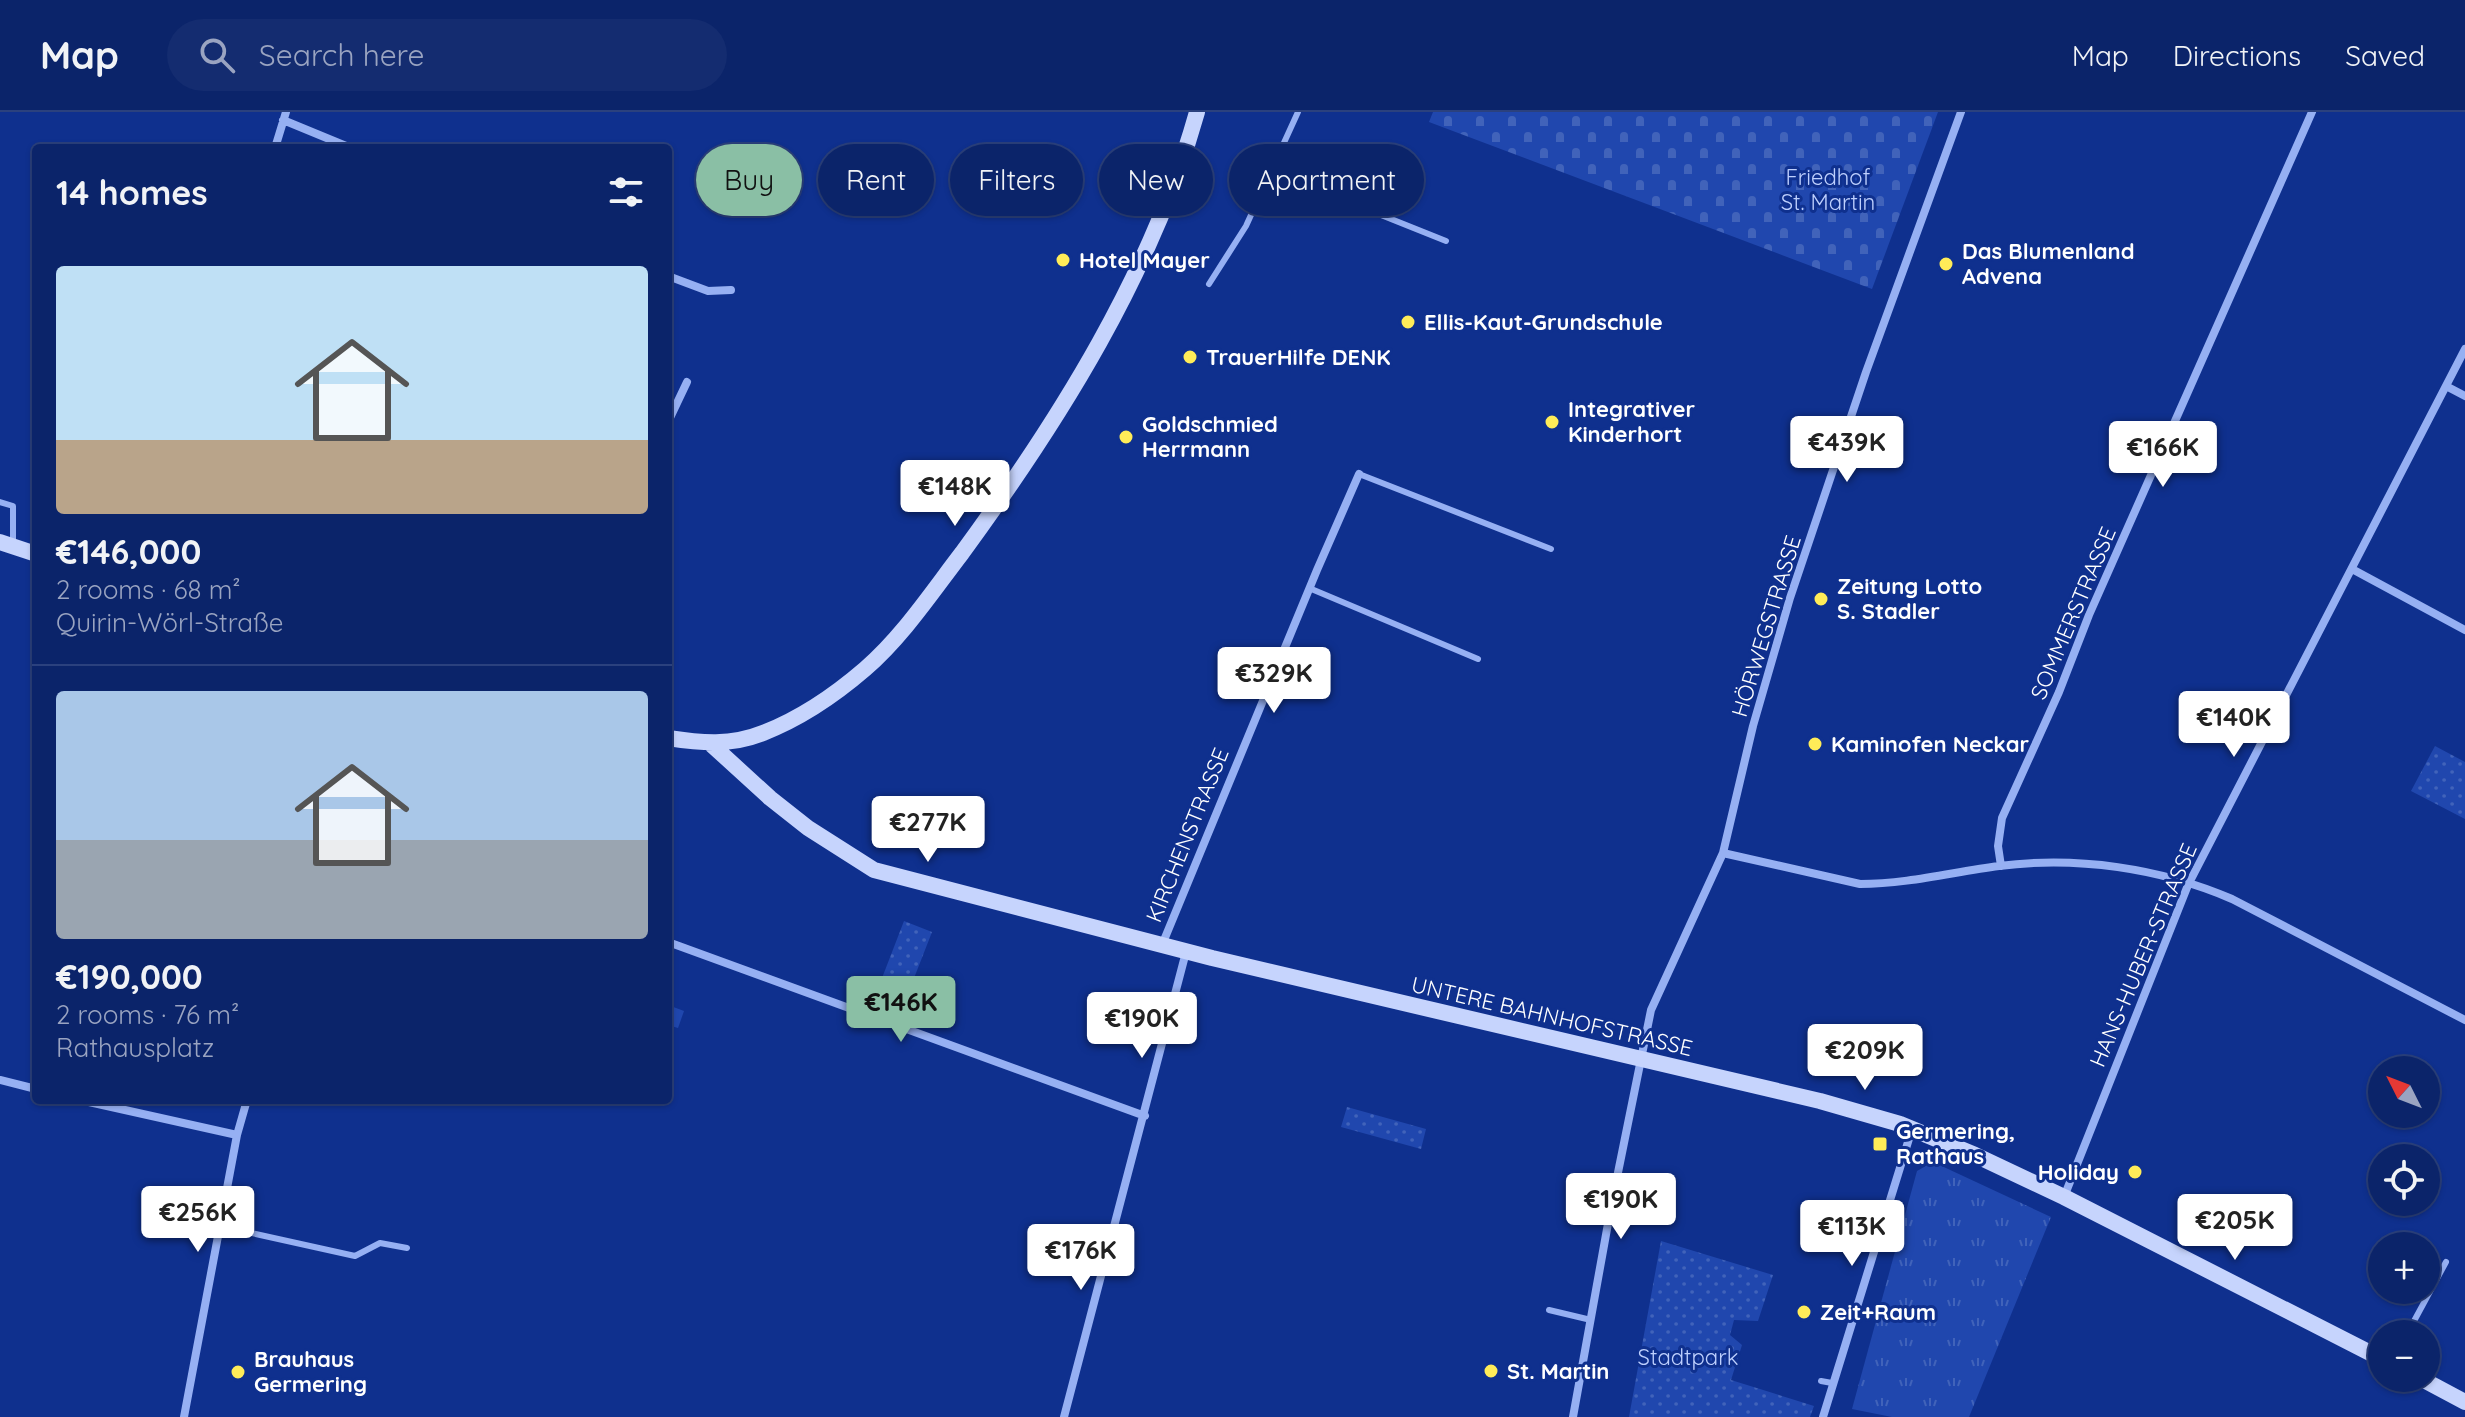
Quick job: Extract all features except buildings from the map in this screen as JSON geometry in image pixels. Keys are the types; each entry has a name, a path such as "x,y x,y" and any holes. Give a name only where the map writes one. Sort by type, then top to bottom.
{"street":[{"path":"672,739 712,745 760,734 835,691 866,669 894,639 946,575 999,501 1108,329 1170,198 1197,112"},
{"name":"HÖRWEGSTRASSE","path":"1573,1417 1651,1010 1723,853 1753,726 1790,598 1866,372 1961,112"},
{"name":"SOMMERSTRASSE","path":"2001,866 1998,846 2002,818 2312,112"},
{"path":"276,144 285,116 343,144"},
{"path":"672,278 708,291 731,290"},
{"name":"HANS-HUBER-STRASSE","path":"2064,1197 2188,885 2465,349"},
{"path":"672,414 687,382"},
{"path":"2446,386 2465,396"},
{"name":"KIRCHENSTRASSE","path":"1162,946 1359,474"},
{"path":"7,544 32,553"},
{"path":"2352,569 2465,630"},
{"name":"UNTERE BAHNHOFSTRASSE","path":"712,745 808,828 874,870 1186,952 1820,1101 1912,1128 2064,1197 2368,1352"},
{"path":"1723,853 1860,884 2052,862 2090,863 2143,872 2232,899 2465,1020"},
{"path":"672,943 1145,1116"},
{"path":"1064,1417 1186,952"},
{"path":"0,1080 32,1088"},
{"path":"103,1104 237,1135"},
{"path":"184,1417 237,1135 246,1104"},
{"path":"1823,1417 1912,1128"},
{"path":"2440,1389 2465,1402"}],"lane":[{"path":"1283,144 1298,112"},
{"path":"1209,284 1251,216"},
{"path":"1384,216 1446,241"},
{"path":"1359,474 1551,549"},
{"path":"0,502 13,506 7,544"},
{"path":"1309,588 1478,659"},
{"path":"220,1226 355,1256 380,1243 407,1248"},
{"path":"2415,1320 2446,1262"},
{"path":"1549,1310 1591,1320"},
{"path":"1821,1381 1832,1383"}],"green space":[{"name":"Friedhof St. Martin","path":"1433,112 1938,112 1872,289 1429,122"},
{"path":"2435,746 2465,762 2465,819 2411,791"},
{"path":"904,921 932,932 900,1014 872,1004"},
{"path":"672,1006 684,1011 678,1028 672,1026"},
{"path":"1347,1107 1426,1129 1421,1149 1341,1127"},
{"path":"1933,1162 2051,1217 1969,1417 1892,1417 1852,1409 1917,1171"},
{"name":"Stadtpark","path":"1661,1241 1773,1275 1758,1321 1734,1320 1730,1335 1742,1345 1731,1380 1814,1406 1810,1417 1629,1417"}],"place":[{"name":"Hotel Mayer","path":"1063,260"},
{"name":"Das Blumenland Advena","path":"1946,264"},
{"name":"Ellis-Kaut-Grundschule","path":"1408,322"},
{"name":"TrauerHilfe DENK","path":"1190,357"},
{"name":"Integrativer Kinderhort","path":"1552,422"},
{"name":"Goldschmied Herrmann","path":"1126,437"},
{"name":"Zeitung Lotto S. Stadler","path":"1821,599"},
{"name":"Kaminofen Neckar","path":"1815,744"},
{"name":"Germering, Rathaus","path":"1880,1144"},
{"name":"Holiday","path":"2135,1172"},
{"name":"Zeit+Raum","path":"1804,1312"},
{"name":"St. Martin","path":"1491,1371"},
{"name":"Brauhaus Germering","path":"238,1372"}]}
